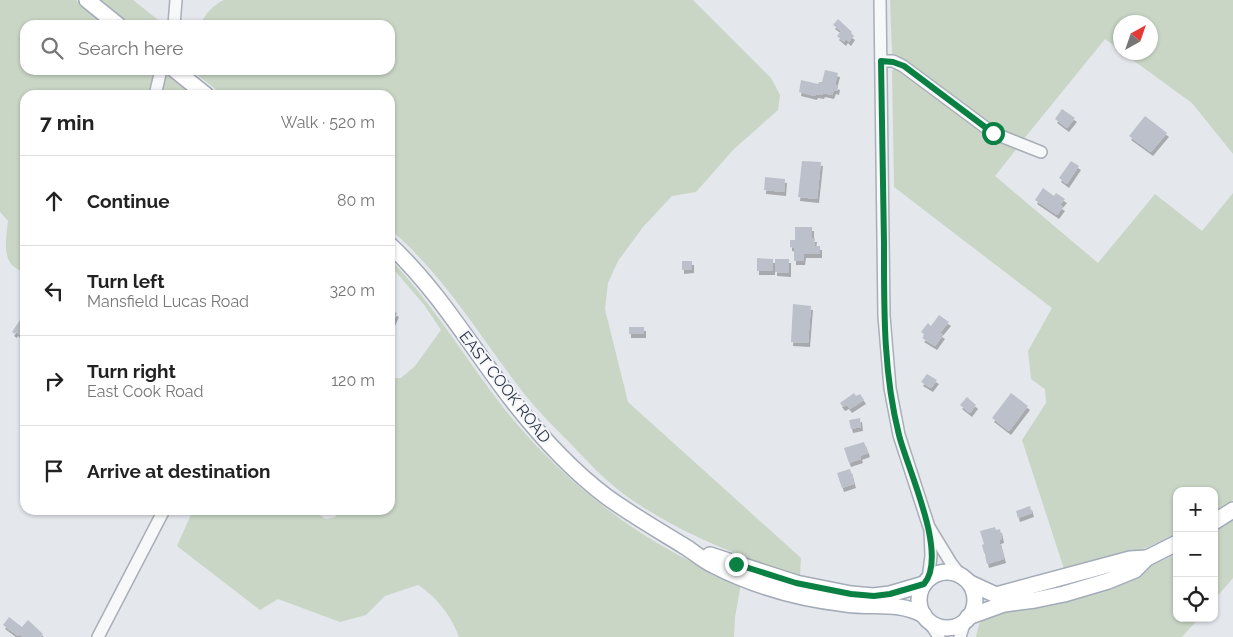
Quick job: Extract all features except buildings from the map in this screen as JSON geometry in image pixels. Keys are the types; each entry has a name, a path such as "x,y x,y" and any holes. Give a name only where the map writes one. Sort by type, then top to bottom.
{"main road":[{"path":"87,0 112,20"},
{"path":"180,75 200,90"},
{"name":"EAST COOK ROAD","path":"395,251 429,288 511,399 553,449 607,496 653,528 733,575 814,599 848,605 899,606 912,609 926,618"},
{"path":"1218,519 1233,510"},
{"path":"1147,558 1130,559 996,595 953,572 944,572 935,574 926,581 919,600 926,618 942,627 958,625 967,619 1004,604 1064,594 1108,581 1135,570 1147,558 1173,545"},
{"name":"EAST COOK ROAD","path":"685,546 774,577 851,594 874,596 890,594 926,581"},
{"path":"965,580 974,592 975,601 973,610 967,619"}],"street":[{"path":"174,20 176,0"},
{"path":"880,0 884,316 888,369 899,435 929,527 951,564 965,580"},
{"path":"881,61 893,62 904,66 993,133 1041,152"},
{"path":"157,90 160,75"},
{"path":"98,637 161,515"},
{"path":"926,581 931,556 929,527"},
{"path":"926,618 939,637"},
{"path":"960,637 967,619"}],"green space":[{"path":"0,0 76,0 101,20 20,20 20,75 191,75 189,90 20,90 20,270 8,258 6,244 8,221 0,212"},
{"path":"98,0 133,0 158,20 123,20"},
{"path":"224,0 693,0 771,78 780,95 778,110 734,149 696,192 672,196 643,227 618,261 608,283 605,309 628,402 801,558 800,577 715,545 674,525 635,502 601,474 531,402 445,286 395,234 395,90 217,90 197,75 395,75 395,20 202,20 216,4"},
{"path":"890,0 1233,0 1233,154 1192,103 1133,60 1158,60 1158,15 1113,15 1113,45 1105,39 1023,140 993,129 892,53"},
{"path":"896,67 1018,147 995,176 1098,263 1155,194 1202,231 1233,193 1233,500 1218,509 1218,487 1173,487 1173,535 1123,558 1067,578 1022,440 1046,403 1045,389 1031,379 1028,351 1052,308 894,187 892,71"},
{"path":"395,264 435,313 503,407 527,435 580,488 641,533 707,570 741,584 735,617 734,637 459,637 443,608 418,585 385,596 366,615 340,622 278,599 260,610 177,546 191,515 319,515 326,519 337,515 395,515 395,378 401,378 415,366 441,330 425,306 395,271"},
{"path":"1233,520 1233,578 1218,595 1218,532 1218,529"},
{"path":"1173,556 1173,622 1195,622 1182,637 976,637 979,624 985,617 1128,576"}],"route":[{"path":"736,564 796,583 851,594 874,596 890,594 924,584 928,579 931,556 929,527 899,435 888,369 884,316 881,61 898,63 904,66 993,133"}]}
